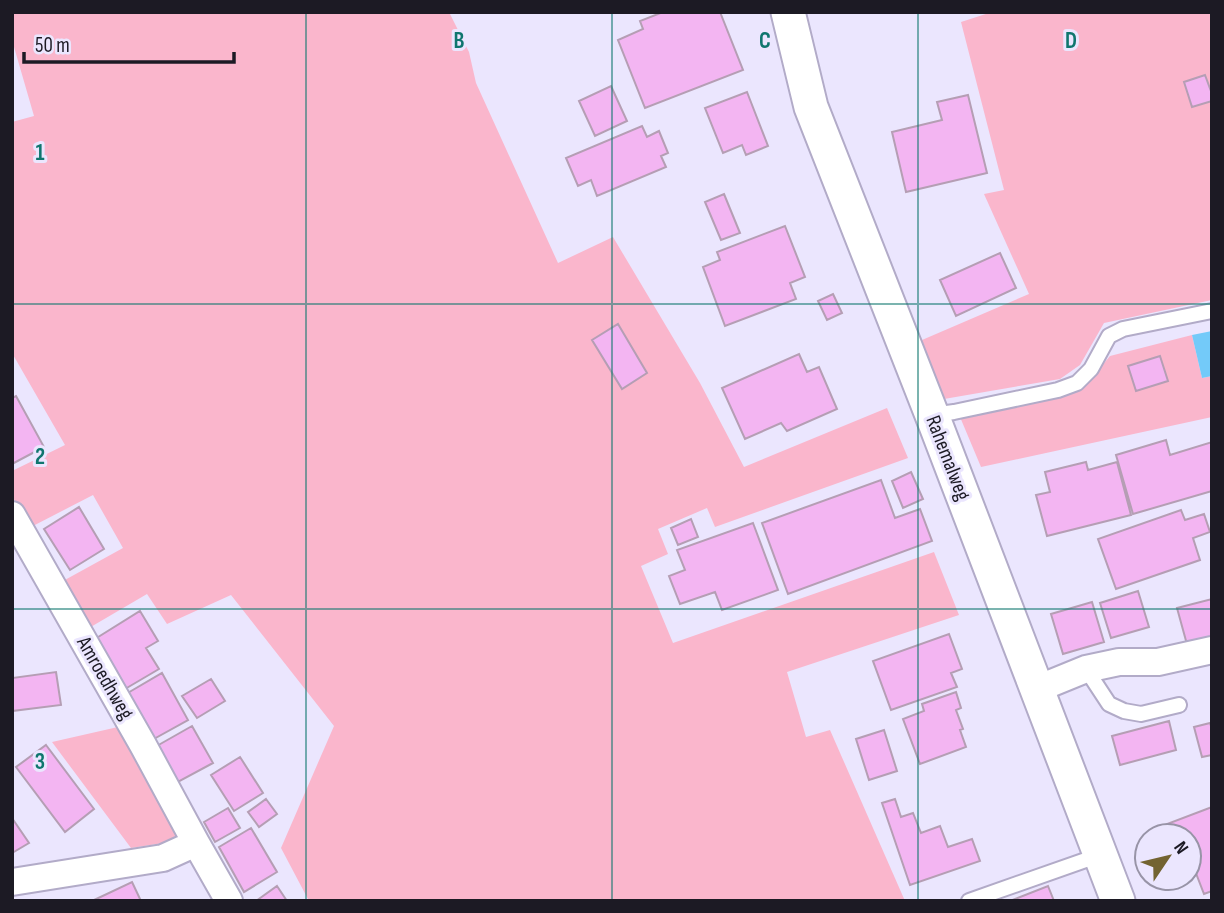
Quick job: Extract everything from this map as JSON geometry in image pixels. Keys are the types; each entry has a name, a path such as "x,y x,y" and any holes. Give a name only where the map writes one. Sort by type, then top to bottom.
{"street":[{"name":"Rahemalweg","path":"788,12 811,107 1118,901"},
{"name":"Amroedhweg","path":"12,515 229,901"},
{"path":"1037,689 1086,669 1119,662 1158,662 1212,650"},
{"path":"12,882 163,858 196,843"}],"lane":[{"path":"932,415 1058,390 1077,383 1091,369 1109,336 1123,329 1212,311"},
{"path":"1086,669 1109,704 1124,710 1141,714 1179,705"},
{"path":"969,901 1100,855"}],"shaded area":[{"path":"12,12 449,12 469,52 476,83 558,263 613,237 700,383 744,467 887,408 908,458 715,527 707,508 658,529 668,554 641,566 673,643 934,552 959,615 787,672 806,737 830,730 905,901 309,901 281,848 334,726 231,595 167,624 147,594 89,628 63,581 123,548 93,495 31,527 12,496 12,471 65,445 12,353 12,122 34,116 12,40"},
{"path":"992,12 1212,12 1212,300 1104,323 1080,365 1060,379 944,399 922,340 1029,294 984,194 1004,190 961,22"},
{"path":"1192,335 1202,378 1212,376 1212,417 981,467 960,417 1058,398 1083,388 1110,356"},
{"path":"118,727 179,831 170,842 131,848 52,742"}],"water":[{"path":"1212,331 1212,376 1202,378 1192,335"}],"building":[{"path":"663,12 720,12 743,70 645,108 618,40 643,29 640,21"},
{"path":"1205,75 1212,101 1192,107 1184,82"},
{"path":"611,86 627,121 595,136 579,101"},
{"path":"747,92 768,146 746,155 742,145 723,153 705,108"},
{"path":"968,95 987,173 906,192 892,132 942,120 937,102"},
{"path":"642,126 647,137 659,131 668,153 661,156 666,167 597,196 591,180 578,186 566,158"},
{"path":"724,194 740,233 721,240 705,202"},
{"path":"785,226 805,277 790,283 796,299 725,326 703,267 720,260 717,252"},
{"path":"1000,253 1016,288 956,316 940,280"},
{"path":"833,294 842,313 827,320 818,301"},
{"path":"618,324 647,373 622,389 592,340"},
{"path":"799,354 807,372 819,367 837,409 787,431 781,423 745,439 722,388"},
{"path":"1160,356 1168,381 1136,391 1128,366"},
{"path":"16,396 44,447 12,464 12,398"},
{"path":"1166,440 1170,455 1212,442 1212,491 1133,514 1116,455"},
{"path":"1086,462 1088,470 1117,462 1131,515 1047,536 1036,495 1050,492 1045,472"},
{"path":"911,472 923,499 903,508 892,481"},
{"path":"881,480 895,518 920,509 932,541 788,594 762,523"},
{"path":"79,507 104,549 70,570 44,529"},
{"path":"1181,510 1185,520 1204,514 1210,532 1193,538 1200,560 1116,589 1098,539"},
{"path":"691,519 698,537 678,545 671,528"},
{"path":"753,523 778,590 722,610 715,592 680,604 669,576 685,570 677,550"},
{"path":"1138,591 1149,627 1111,638 1100,603"},
{"path":"1212,599 1212,641 1188,648 1177,608"},
{"path":"1092,602 1104,642 1063,654 1051,614"},
{"path":"140,611 158,641 146,648 159,669 125,689 95,639"},
{"path":"949,634 962,669 951,673 957,687 891,710 873,661"},
{"path":"56,672 61,705 12,711 12,678"},
{"path":"162,673 188,720 152,740 126,694"},
{"path":"211,679 225,701 197,718 182,696"},
{"path":"956,692 961,708 956,710 966,747 920,764 903,719 924,711 922,704"},
{"path":"1169,721 1176,750 1120,765 1112,736"},
{"path":"1210,723 1212,755 1202,757 1194,727"},
{"path":"192,726 213,763 176,783 155,747"},
{"path":"884,730 897,771 869,780 856,739"},
{"path":"46,745 94,809 65,832 16,767"},
{"path":"240,757 263,793 234,811 211,775"},
{"path":"266,799 277,814 259,827 248,812"},
{"path":"895,799 901,817 913,813 921,833 940,826 948,847 972,839 980,861 910,885 882,803"},
{"path":"1212,807 1212,891 1204,894 1203,891 1203,822 1172,822"},
{"path":"228,808 240,828 215,842 204,822"},
{"path":"12,818 29,843 12,853"},
{"path":"251,828 277,872 244,892 219,847"},
{"path":"132,882 141,901 92,901"},
{"path":"277,886 287,901 256,901"},
{"path":"1048,886 1054,901 1010,901"}]}
